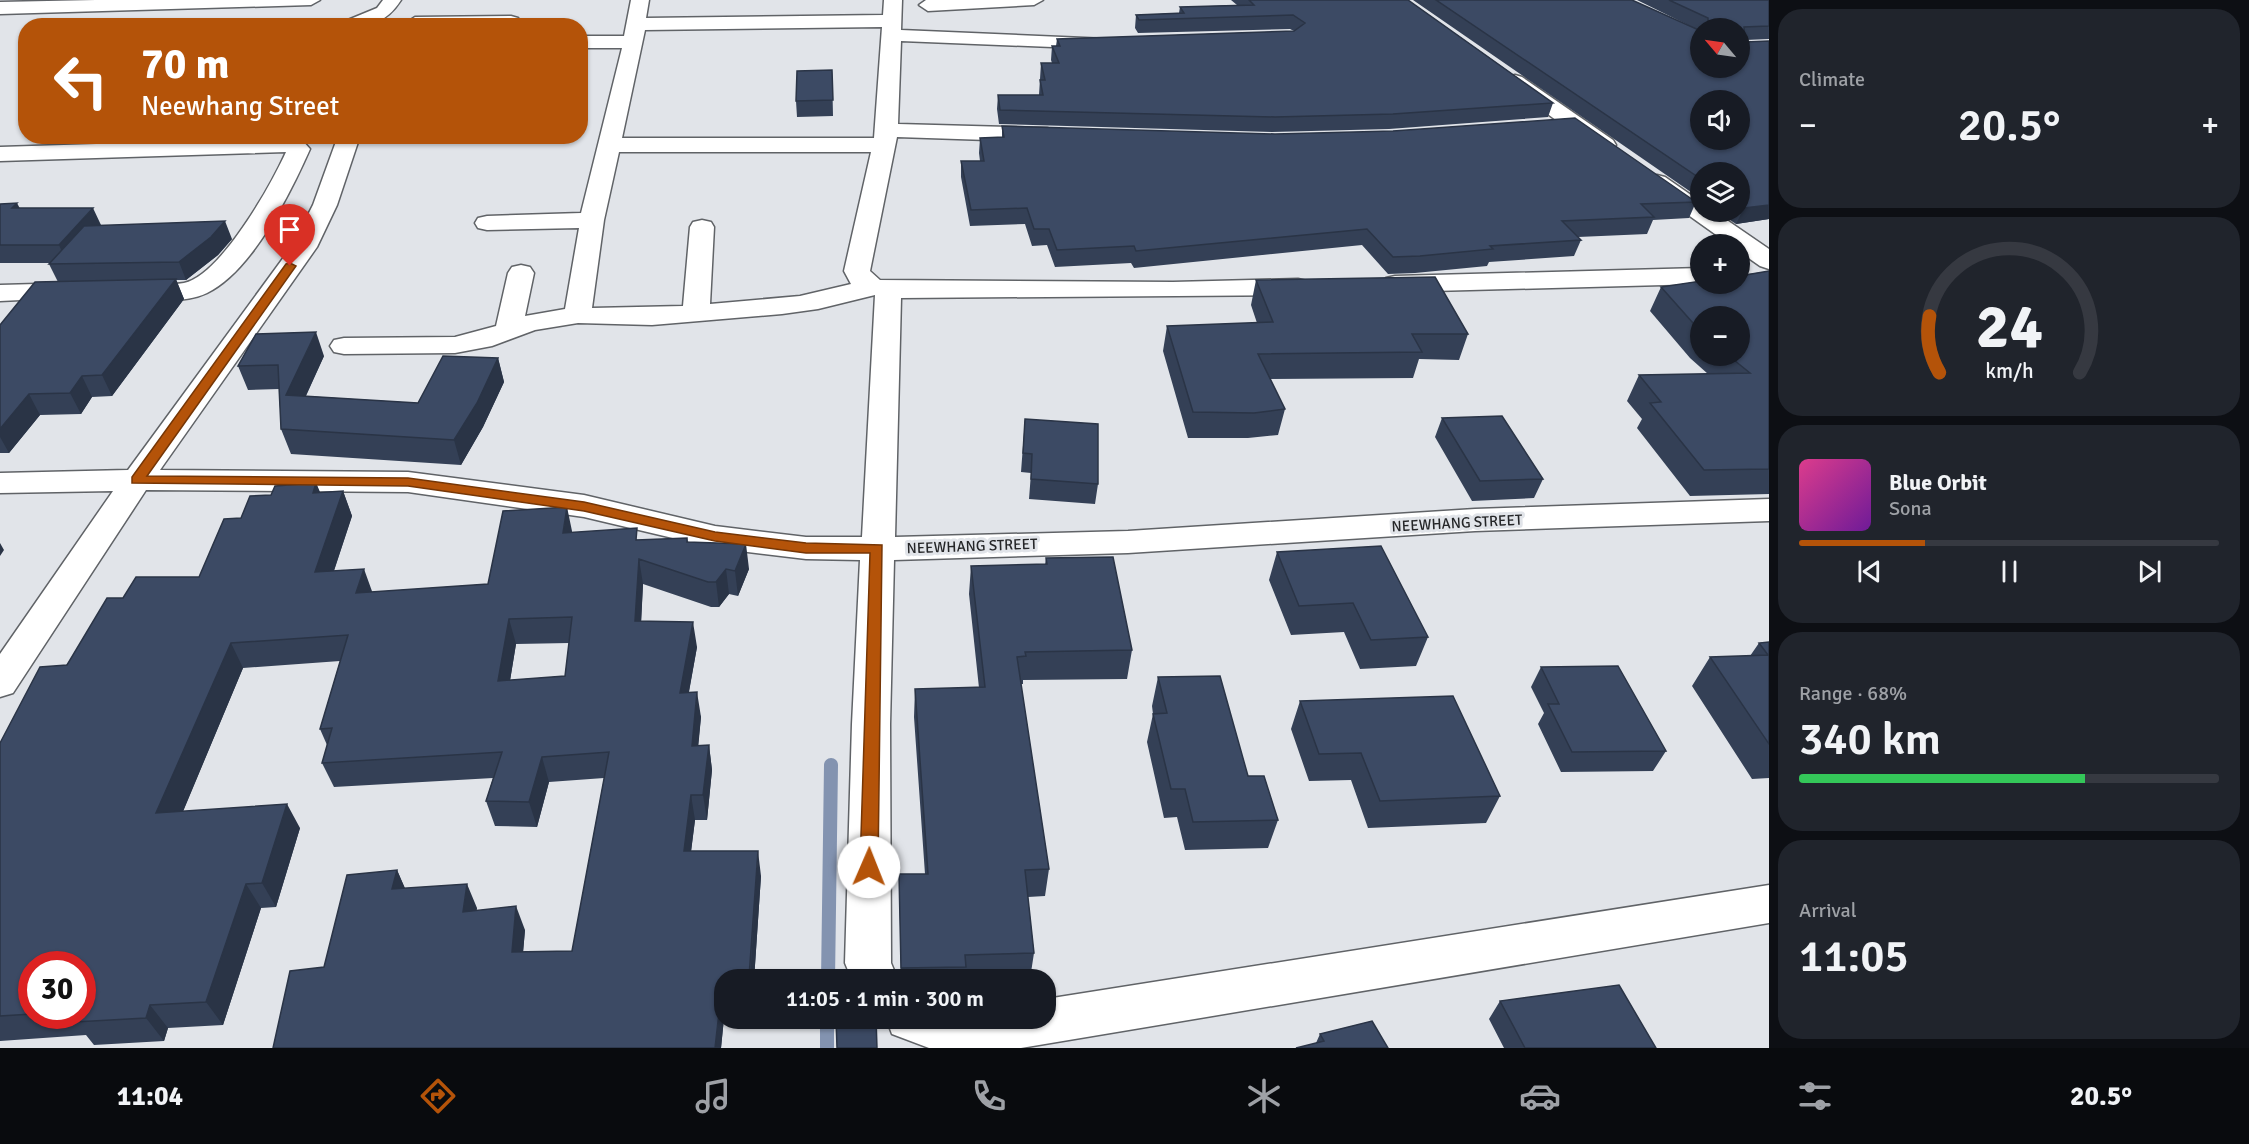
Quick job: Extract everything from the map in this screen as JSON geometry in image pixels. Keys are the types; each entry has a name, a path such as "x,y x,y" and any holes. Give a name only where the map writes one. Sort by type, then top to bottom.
{"street":[{"path":"0,8 311,0"},
{"path":"369,18 384,12 392,0"},
{"path":"880,288 859,278 857,271 886,137 893,0"},
{"path":"928,5 1034,0"},
{"path":"579,315 592,220 636,22"},
{"path":"588,39 636,22 891,28 1081,44 1117,41"},
{"path":"1495,67 1624,158"},
{"path":"1540,127 1576,124"},
{"path":"610,144 886,137 1065,136"},
{"path":"0,154 209,144"},
{"path":"0,292 193,290 209,283 242,247 289,172 299,149 294,145 280,144"},
{"path":"0,683 137,480 304,247 325,206 346,144"},
{"path":"1643,172 1762,270"},
{"path":"487,223 592,220"},
{"path":"696,314 702,227"},
{"path":"509,328 521,273"},
{"path":"1376,285 1690,276"},
{"path":"344,346 455,345 482,340 509,328 579,315 657,317 814,304 880,288 1173,291 1328,286"},
{"path":"870,969 868,963 871,724 877,549 880,288"},
{"path":"15,319 37,292"},
{"name":"NEEWHANG STREET","path":"0,483 137,480 408,482 584,506 715,537 806,548 877,549 1140,541 1475,520 1769,510"},
{"path":"1056,1020 1769,904"},
{"path":"938,1029 957,1036 1000,1029"}],"building":[{"path":"1249,0 1408,0 1553,103 1393,114 1275,117 1000,110 998,95 1043,95 1040,80 1045,80 1041,63 1059,63 1052,46 1060,46 1057,39 1294,31 1305,23 1293,15 1139,20 1136,15 1184,13 1180,7 1254,5"},
{"path":"1436,0 1632,0 1690,26 1690,78 1750,78 1750,42 1769,41 1769,205 1750,207 1750,162 1690,162 1690,172"},
{"path":"1669,0 1769,0 1769,26 1750,27 1750,18 1708,18"},
{"path":"832,70 833,100 796,101 797,71"},
{"path":"1575,118 1690,198 1690,202 1641,204 1654,217 1562,221 1581,240 1490,246 1493,249 1420,256 1393,257 1367,229 1136,251 1134,246 1057,250 1049,229 1034,229 1027,208 971,210 961,161 984,161 980,138 1004,137 1002,126 1275,134 1393,131"},
{"path":"17,203 12,208 93,208 59,245 0,245 0,204"},
{"path":"225,221 211,237 179,262 49,264 84,226"},
{"path":"1769,271 1769,469 1704,470 1650,403 1661,402 1639,375 1750,373 1741,366 1750,366 1750,306 1690,306 1690,320 1661,287 1690,283 1690,294 1750,294 1750,274"},
{"path":"1435,277 1468,334 1412,334 1422,352 1258,354 1285,409 1254,413 1193,412 1167,326 1273,322 1256,280"},
{"path":"176,279 102,375 82,376 70,393 29,394 0,429 0,325 35,282"},
{"path":"316,332 286,395 418,403 443,356 498,358 477,403 454,440 281,429 278,365 238,366 256,334"},
{"path":"1502,416 1543,479 1480,481 1442,418"},
{"path":"1025,419 1098,424 1098,484 1031,479 1032,454 1023,453"},
{"path":"316,483 313,493 343,491 315,572 364,569 356,593 488,584 503,511 567,507 563,533 637,528 636,540 687,538 687,542 746,544 735,571 726,569 716,582 708,582 639,559 635,621 693,622 680,693 697,692 692,746 709,745 703,795 691,795 684,851 758,851 750,969 714,969 714,1029 717,1029 715,1048 273,1048 290,971 324,967 347,875 397,870 392,889 467,884 463,912 516,906 512,952 572,951 609,752 542,757 529,802 486,801 502,752 322,763 332,728 320,729 348,635 231,643 156,813 287,804 262,883 246,884 206,1002 150,1005 146,1018 96,1021 96,951 18,951 18,1015 0,1016 0,743 40,667 67,665 107,598 123,598 136,577 199,577 224,519 241,518 250,496 271,495 275,486","holes":["572,617 565,676 498,681 509,619"]},
{"path":"1381,546 1428,637 1371,640 1353,603 1299,606 1277,552"},
{"path":"1113,557 1132,650 1025,652 1026,656 1017,657 1049,869 1025,870 1034,953 965,955 966,967 901,968 899,874 928,874 915,689 985,687 971,566 1047,564 1046,558"},
{"path":"1769,642 1769,744 1710,657 1768,655 1759,643"},
{"path":"1618,666 1666,751 1572,752 1548,704 1559,704 1541,667"},
{"path":"1220,676 1248,776 1264,776 1278,820 1193,822 1185,789 1171,789 1153,714 1167,713 1158,677"},
{"path":"1453,696 1500,796 1380,801 1361,753 1319,754 1300,701"},
{"path":"1619,985 1656,1048 1525,1048 1500,1001"},
{"path":"1372,1021 1388,1048 1296,1048 1324,1041 1320,1034"},
{"path":"836,1029 876,1029 877,1048 837,1048"}],"waterway":[{"path":"828,969 831,765"},
{"path":"827,1029 827,1048"}],"route":[{"path":"290,266 210,381 137,480 408,482 584,506 715,537 806,548 877,549 869,867"}]}
